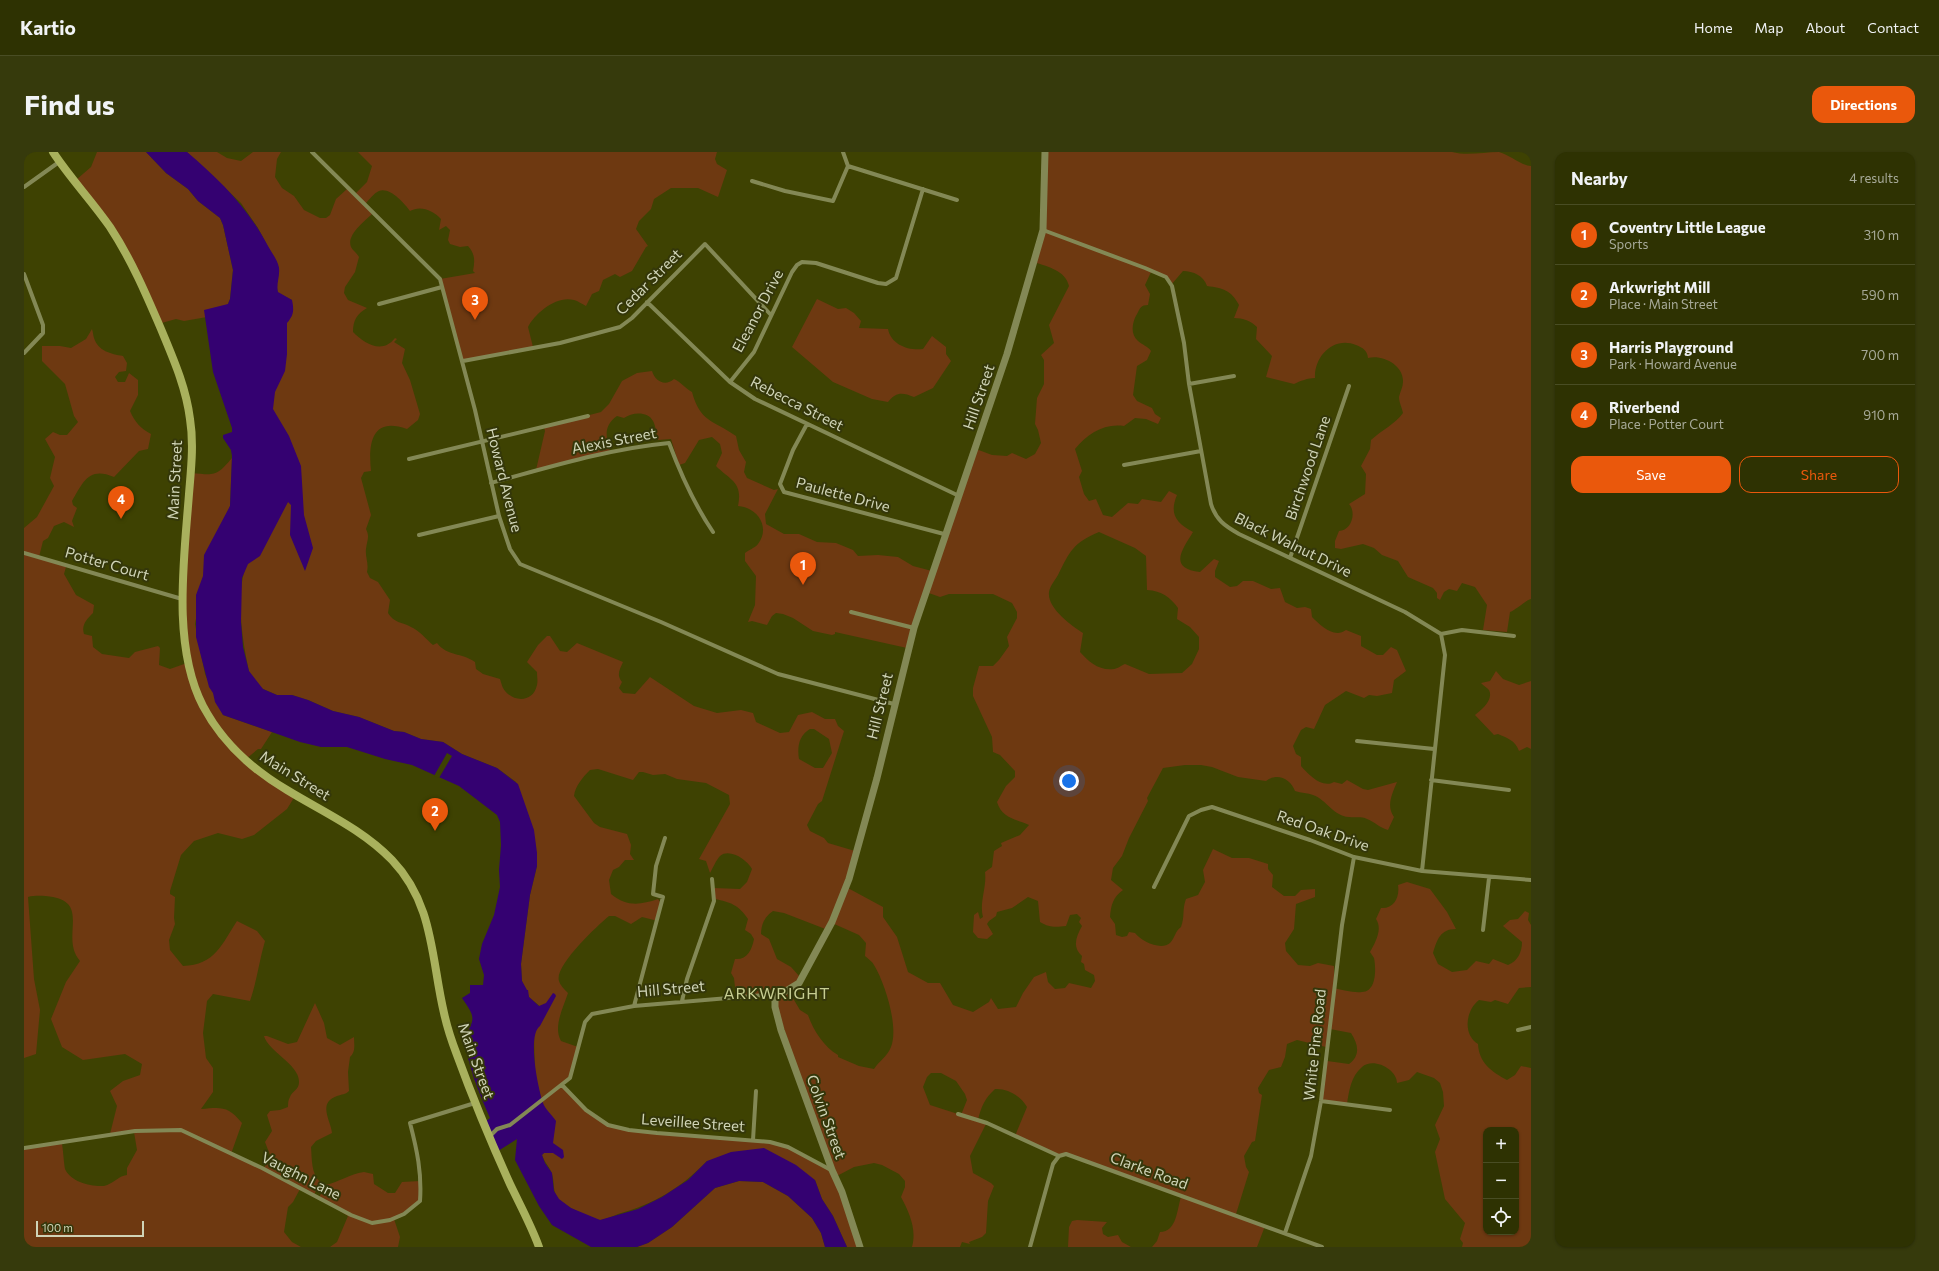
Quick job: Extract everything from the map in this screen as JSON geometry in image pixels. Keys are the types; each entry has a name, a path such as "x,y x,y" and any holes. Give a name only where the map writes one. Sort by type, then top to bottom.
{"main road":[{"name":"Main Street","path":"52,152 112,231 140,280 178,371 186,397 192,444 183,600 186,654 193,682 204,706 223,735 249,764 286,790 330,814 365,837 393,861 410,885 430,931 444,1012 456,1052 475,1103 539,1247"}],"street":[{"name":"Howard Avenue","path":"312,152 440,279 463,361 499,516 510,549 520,564 661,622 778,674 894,704"},
{"path":"752,181 785,191 833,201 848,166 843,152"},
{"name":"Hill Street","path":"490,1136 497,1129 510,1125 570,1078 585,1022 592,1014 634,1006 775,994 786,991 799,983 832,922 849,879 863,832 914,628 957,495 1007,354 1043,230 1045,152"},
{"path":"24,187 60,162"},
{"path":"848,166 957,200"},
{"name":"Eleanor Drive","path":"730,382 754,352 792,272 797,265 802,262 816,264 878,283 886,284 891,282 899,272 923,189"},
{"name":"Black Walnut Drive","path":"1043,230 1166,277 1172,286 1211,504 1218,520 1226,527 1405,612 1441,634"},
{"name":"Cedar Street","path":"463,361 560,343 620,327 632,318 705,244 771,315"},
{"path":"24,274 43,325 43,333 24,353"},
{"path":"379,304 442,287"},
{"name":"Rebecca Street","path":"647,302 730,382 755,399 957,495"},
{"path":"1189,384 1234,376"},
{"name":"Birchwood Lane","path":"1290,558 1349,386"},
{"path":"409,459 588,416"},
{"name":"Paulette Drive","path":"806,424 793,450 780,484 784,492 944,534"},
{"name":"Alexis Street","path":"491,483 599,454 637,446 669,443 681,476 697,509 713,532"},
{"path":"1124,465 1201,451"},
{"path":"419,535 499,516"},
{"name":"Potter Court","path":"24,553 183,600"},
{"path":"851,612 914,628"},
{"path":"1422,871 1445,655 1441,634 1462,630 1514,636"},
{"path":"1357,741 1434,749"},
{"path":"1431,780 1509,790"},
{"name":"Red Oak Drive","path":"1154,887 1189,816 1201,810 1212,807 1354,856 1422,871 1489,878 1531,880"},
{"path":"634,1006 663,897 654,894 656,866 665,838"},
{"name":"White Pine Road","path":"1285,1233 1311,1156 1321,1101 1340,941 1354,856"},
{"path":"1483,930 1489,878"},
{"path":"682,1001 687,979 714,901 712,879"},
{"name":"Colvin Street","path":"775,994 775,1007 781,1030 832,1170 842,1192 860,1247"},
{"path":"1518,1030 1531,1027"},
{"name":"Leveillee Street","path":"562,1085 586,1110 608,1125 629,1130 657,1133 770,1142 788,1147 832,1170"},
{"path":"753,1140 756,1091"},
{"path":"1321,1101 1390,1110"},
{"name":"Vaughn Lane","path":"24,1148 135,1131 181,1130 262,1168 351,1215 372,1223 390,1220 404,1214 420,1201 422,1180 419,1156 410,1123 475,1103"},
{"name":"Clarke Road","path":"958,1114 987,1123 1059,1156 1066,1154 1079,1158 1322,1247"},
{"path":"1030,1247 1053,1164 1059,1156"}],"shaded area":[{"path":"97,152 146,152 166,173 188,189 198,201 220,218 223,225 233,270 230,299 227,306 207,317 184,321 176,319 158,324 140,281 76,180 91,167"},
{"path":"146,152 187,152 222,184 252,219 276,260 279,268 277,286 278,292 292,300 293,312 287,323 287,354 285,371 275,392 273,409 289,436 301,466 304,515 313,548 305,571 290,535 291,505 288,502 260,556 248,564 242,578 241,622 243,647 249,671 263,689 277,695 292,695 333,711 359,717 394,731 404,732 421,739 443,742 462,754 497,768 518,784 534,830 537,853 537,866 530,895 521,964 522,981 528,990 529,997 539,1006 546,1003 553,993 556,996 536,1031 534,1050 536,1074 543,1103 556,1121 553,1143 563,1150 564,1157 562,1159 553,1153 544,1153 542,1155 545,1163 552,1173 554,1191 559,1199 571,1208 600,1220 638,1209 662,1197 688,1180 707,1161 731,1152 764,1148 796,1165 815,1180 822,1199 833,1216 847,1247 825,1247 821,1233 812,1218 788,1196 763,1182 739,1181 715,1188 672,1227 648,1243 637,1247 591,1247 552,1225 539,1206 515,1160 517,1139 498,1151 484,1123 490,1118 468,1059 464,1038 471,1026 472,1014 462,998 470,993 470,985 483,985 484,975 479,959 482,944 494,915 500,887 499,870 501,845 500,822 497,815 459,786 412,765 385,759 347,747 321,747 300,742 223,715 215,702 213,693 209,687 196,637 196,595 203,576 204,555 230,506 232,456 231,450 223,438 223,435 232,432 232,428 213,372 204,310 228,304 230,299 233,270 223,225 220,218 198,201 188,189 166,173"},
{"path":"187,152 217,152 227,158 241,161 253,152 281,152 277,159 275,177 282,188 294,196 304,210 320,218 326,218 330,215 336,199 347,189 355,194 367,182 372,166 358,152 717,152 715,159 717,164 727,170 718,197 698,188 671,188 654,199 651,209 639,221 636,229 648,246 632,271 620,277 615,274 603,280 599,291 592,294 586,306 576,300 567,299 547,306 536,316 528,327 533,347 463,361 440,279 475,273 473,271 474,257 472,252 468,246 460,247 450,244 448,240 450,230 446,226 439,230 441,219 434,213 426,209 418,208 410,211 396,196 388,191 383,190 377,192 365,204 372,214 357,229 351,238 351,247 359,257 355,272 345,287 344,293 348,300 367,308 356,318 353,332 362,340 373,346 384,346 395,338 397,339 394,342 405,349 402,363 410,380 420,414 418,420 407,429 395,426 386,426 379,429 372,442 370,451 371,471 364,472 361,478 371,515 366,529 368,536 366,552 368,566 367,572 370,578 378,582 390,600 388,613 393,619 414,628 433,645 437,643 450,653 465,657 475,662 476,669 483,674 500,679 503,688 507,693 516,698 527,698 535,691 537,672 527,662 538,645 547,636 550,636 560,651 567,652 577,643 623,662 619,674 622,682 619,688 623,693 635,694 650,677 694,706 717,713 741,710 753,713 756,722 780,733 789,732 798,715 812,712 825,719 835,719 838,726 844,731 822,801 818,804 807,825 810,831 824,838 828,843 855,851 846,887 883,907 883,917 897,937 908,972 928,983 940,983 953,1005 973,1012 989,1002 991,998 998,1009 1016,1007 1023,993 1034,977 1046,972 1048,982 1055,989 1065,988 1069,983 1091,988 1095,981 1094,975 1085,970 1084,964 1081,962 1082,956 1077,949 1076,942 1082,926 1079,922 1081,918 1077,914 1070,915 1066,926 1056,927 1047,925 1040,922 1038,901 1028,897 1012,908 997,912 996,916 987,924 993,934 987,939 978,938 973,932 974,915 978,912 980,919 983,917 982,906 985,872 992,867 994,851 1002,846 1001,843 1020,835 1029,825 1006,815 999,807 997,802 1006,786 1015,777 1015,771 1000,755 993,752 992,737 973,696 973,688 979,666 993,666 1009,646 1007,637 1017,618 1017,612 1012,603 993,594 949,594 940,597 926,592 907,648 835,632 835,634 832,635 813,631 793,618 783,614 776,613 772,616 767,625 752,621 748,622 755,605 756,576 745,561 745,553 758,544 762,538 763,531 760,519 756,514 745,507 738,506 739,492 737,486 716,466 722,453 720,444 712,437 699,440 685,463 679,465 671,439 658,440 655,425 651,418 644,414 635,414 624,418 617,416 609,424 607,432 607,441 610,451 536,470 545,431 544,427 601,412 609,404 622,381 637,373 652,371 655,378 664,383 674,379 692,392 695,402 703,415 736,436 739,450 746,462 744,472 747,478 774,490 778,489 765,514 766,524 784,534 799,534 817,542 836,543 853,550 858,556 878,555 898,557 913,566 932,571 976,449 992,455 1007,456 1012,453 1026,459 1035,454 1041,443 1035,424 1037,398 1044,384 1044,360 1041,355 1054,343 1049,325 1069,286 1064,276 1060,273 1034,262 1041,235 1045,152 1452,152 1470,154 1499,152 1523,164 1531,166 1531,599 1510,612 1507,632 1483,630 1487,605 1475,587 1462,583 1457,591 1449,589 1444,592 1440,600 1437,598 1437,593 1433,588 1408,577 1398,561 1382,555 1374,548 1363,544 1341,549 1335,548 1335,541 1339,531 1347,528 1352,521 1353,516 1349,504 1365,494 1366,474 1361,466 1370,449 1371,440 1403,413 1399,401 1403,384 1402,376 1396,366 1385,359 1374,357 1368,358 1367,353 1361,347 1348,343 1340,343 1327,350 1322,356 1318,362 1315,378 1294,384 1266,377 1272,356 1256,339 1257,327 1247,320 1234,318 1239,305 1230,293 1222,289 1207,286 1206,282 1201,277 1194,273 1183,271 1171,285 1165,277 1151,272 1145,285 1150,294 1148,305 1142,306 1135,317 1133,324 1135,338 1151,351 1147,360 1137,366 1133,395 1137,401 1152,408 1155,414 1161,418 1158,424 1146,419 1135,418 1124,426 1110,426 1096,431 1075,449 1082,471 1079,477 1084,494 1089,501 1096,499 1103,515 1112,517 1128,503 1138,504 1142,499 1161,502 1169,491 1177,495 1174,513 1182,525 1193,532 1180,557 1184,567 1200,572 1214,559 1219,561 1215,571 1215,577 1230,587 1237,586 1243,581 1253,581 1271,589 1280,588 1285,602 1297,608 1305,607 1311,609 1312,617 1328,630 1337,633 1346,630 1361,636 1361,646 1377,655 1383,655 1391,647 1397,650 1406,671 1394,680 1392,693 1377,696 1369,695 1364,698 1346,691 1325,705 1314,729 1306,727 1301,730 1293,746 1296,754 1301,757 1301,766 1316,780 1325,784 1334,782 1342,784 1347,780 1363,789 1368,790 1397,782 1390,804 1390,809 1394,817 1388,830 1365,818 1343,816 1334,811 1318,797 1295,791 1290,783 1283,778 1275,777 1266,781 1238,777 1212,767 1201,765 1185,765 1163,768 1147,798 1148,801 1129,838 1122,856 1113,868 1111,880 1123,890 1115,898 1111,909 1110,917 1115,924 1116,935 1122,937 1127,936 1129,932 1135,933 1151,944 1162,946 1170,943 1177,930 1181,927 1186,899 1198,895 1205,882 1203,870 1213,849 1232,858 1249,858 1268,864 1268,869 1273,875 1272,887 1284,896 1295,896 1301,890 1315,889 1315,897 1296,904 1294,929 1285,943 1286,951 1298,965 1310,966 1318,963 1334,966 1334,988 1352,992 1367,991 1373,984 1375,962 1370,952 1376,940 1379,927 1376,919 1381,908 1389,907 1397,898 1398,885 1407,882 1430,889 1447,912 1456,929 1446,931 1440,936 1433,953 1438,964 1452,972 1467,970 1476,961 1489,964 1493,959 1508,965 1517,959 1522,942 1503,926 1510,920 1518,919 1525,911 1529,913 1528,920 1531,925 1531,987 1519,988 1508,1004 1495,1000 1491,1002 1479,1000 1471,1010 1468,1029 1473,1040 1478,1044 1481,1057 1484,1062 1496,1074 1507,1080 1515,1075 1521,1066 1531,1068 1531,1247 1462,1247 1463,1243 1460,1239 1465,1223 1445,1199 1435,1152 1440,1139 1435,1125 1444,1106 1443,1092 1440,1083 1434,1078 1417,1072 1409,1080 1397,1083 1396,1078 1389,1069 1378,1064 1367,1064 1358,1071 1353,1079 1347,1104 1321,1101 1327,1061 1349,1064 1353,1061 1357,1053 1357,1045 1351,1033 1330,1029 1326,1047 1297,1040 1287,1044 1285,1057 1281,1067 1269,1070 1258,1088 1259,1093 1262,1095 1255,1141 1252,1142 1244,1156 1246,1167 1249,1172 1236,1214 1265,1226 1257,1247 1152,1247 1157,1241 1160,1232 1166,1231 1173,1224 1181,1197 1065,1154 1058,1156 1015,1136 1027,1107 1017,1096 1009,1091 1000,1089 995,1089 992,1092 982,1107 978,1120 986,1124 970,1156 973,1173 994,1186 988,1201 986,1233 982,1237 969,1242 970,1244 962,1242 960,1247 912,1247 914,1234 913,1227 901,1197 905,1187 905,1181 899,1174 882,1165 874,1163 854,1167 835,1177 860,1247 847,1247 833,1216 822,1199 815,1180 707,1161 697,1171 666,1194 631,1210 603,1220 586,1215 562,1203 555,1194 551,1171 542,1155 544,1153 553,1153 553,1143 535,1075 534,1035 541,1017 542,1008 529,997 522,981 521,964 530,895 537,866 516,782 497,768 462,754 443,742 421,739 404,732 394,731 359,717 333,711 292,695 277,695 252,684 243,641 241,609 242,579 246,566 295,491 278,445 272,416 278,365 292,300 278,293 276,284 279,268 258,228 241,203","holes":["1099,532 1135,548 1146,556 1147,590 1161,593 1169,598 1178,608 1177,619 1190,627 1199,637 1199,649 1192,664 1182,673 1149,674 1125,664 1115,669 1104,669 1095,665 1080,652 1083,633 1066,621 1056,610 1049,598 1049,592 1051,585 1073,549 1083,540","810,729 814,729 829,739 832,753 823,768 815,768 799,759 798,750 801,738","598,769 633,780 639,772 653,775 665,774 677,779 706,783 729,795 730,804 699,859 706,861 710,873 720,856 729,853 738,856 752,869 747,882 740,889 713,888 715,899 734,905 745,914 748,919 745,930 751,934 754,939 748,954 743,958 735,959 731,973 734,978 736,996 773,995 830,1168 785,1146 752,1139 625,1130 615,1127 605,1123 590,1113 576,1100 563,1084 571,1076 578,1047 561,1041 559,1036 558,1024 568,993 561,986 559,981 559,974 563,966 569,956 595,928 609,916 615,916 631,924 642,917 658,921 661,903 658,899 645,903 628,903 611,894 609,880 613,870 619,867 625,860 634,860 630,854 631,845 627,834 600,827 594,823 574,796 578,785 590,770","773,911 784,913 828,930 832,923 859,935 866,943 865,956 873,964 882,983 890,1005 893,1028 891,1047 874,1069 859,1066 838,1057 838,1055 833,1052 820,1038 808,1015 800,1010 788,990 800,977 791,967 777,959 769,939 761,934 764,921","931,1073 941,1073 956,1081 965,1094 967,1100 961,1115 930,1105 923,1087 927,1077"]},
{"path":"817,299 838,309 846,308 854,313 861,321 859,328 888,329 890,335 897,343 907,348 923,349 932,336 946,347 946,354 951,361 933,388 914,397 906,394 900,394 894,396 888,402 872,399 833,382 792,347"},
{"path":"92,329 96,342 102,349 110,353 123,356 127,363 126,371 119,372 115,377 118,382 125,382 129,373 138,380 138,395 130,411 138,424 151,434 148,449 139,451 114,477 98,473 88,478 72,501 73,505 77,508 72,521 74,527 64,522 54,526 48,538 43,541 39,557 66,567 64,574 76,595 94,605 93,613 85,622 83,631 84,634 92,636 93,647 102,654 129,658 135,652 158,646 160,648 159,665 170,669 187,663 182,619 191,473 210,474 218,472 232,458 230,506 205,571 195,624 205,674 223,715 272,732 261,749 258,749 246,759 295,796 287,809 254,835 242,839 218,833 194,841 181,855 170,891 170,894 175,897 175,924 169,940 170,950 183,966 203,962 216,952 237,921 257,931 265,941 250,1001 213,994 207,1001 203,1033 206,1058 213,1068 213,1092 201,1109 224,1109 233,1113 242,1123 231,1154 263,1170 270,1155 265,1142 272,1131 267,1115 270,1111 288,1107 289,1098 299,1085 298,1076 295,1070 271,1047 264,1036 288,1044 297,1042 315,1003 324,1023 327,1038 340,1045 354,1037 354,1050 350,1057 348,1072 349,1091 331,1099 328,1103 326,1108 332,1133 316,1141 311,1147 313,1170 320,1182 314,1195 300,1189 293,1202 288,1207 284,1232 292,1242 301,1247 24,1247 24,1148 62,1144 65,1169 68,1174 82,1183 99,1186 107,1185 127,1175 127,1168 137,1150 134,1132 110,1134 117,1106 110,1091 123,1081 140,1075 142,1064 125,1054 83,1060 62,1047 51,1019 66,982 80,961 75,952 73,942 73,914 70,907 64,901 53,897 28,897 34,979 40,1010 36,1054 24,1058 24,528 37,517 54,486 50,478 55,457 45,439 53,432 60,435 67,435 78,422 74,416 65,384 42,361 42,346 60,346 71,348 86,339"},
{"path":"1496,671 1503,679 1519,685 1531,681 1531,749 1527,747 1519,751 1515,744 1510,740 1498,734 1494,735 1475,715 1486,704 1490,697 1489,690 1481,683 1490,681"},
{"path":"364,1172 373,1174 374,1184 388,1193 395,1193 402,1182 420,1181 419,1201 394,1219 400,1237 398,1247 330,1247 337,1242 348,1216 319,1198 325,1185 354,1174"},
{"path":"739,1181 763,1182 788,1196 812,1218 821,1233 825,1247 637,1247 648,1243 672,1227 715,1188"},
{"path":"1072,1221 1107,1222 1102,1228 1103,1234 1108,1237 1118,1235 1122,1242 1131,1247 1068,1247 1069,1227"}],"pier":[{"path":"447,753 452,756 439,778 434,776"}],"place":[{"name":"Harris Playground","path":"475,320"},
{"name":"Riverbend","path":"121,519"},
{"name":"Coventry Little League","path":"803,585"},
{"name":"Arkwright Mill","path":"435,831"}],"district":[{"name":"ARKWRIGHT","path":"777,993"}]}
